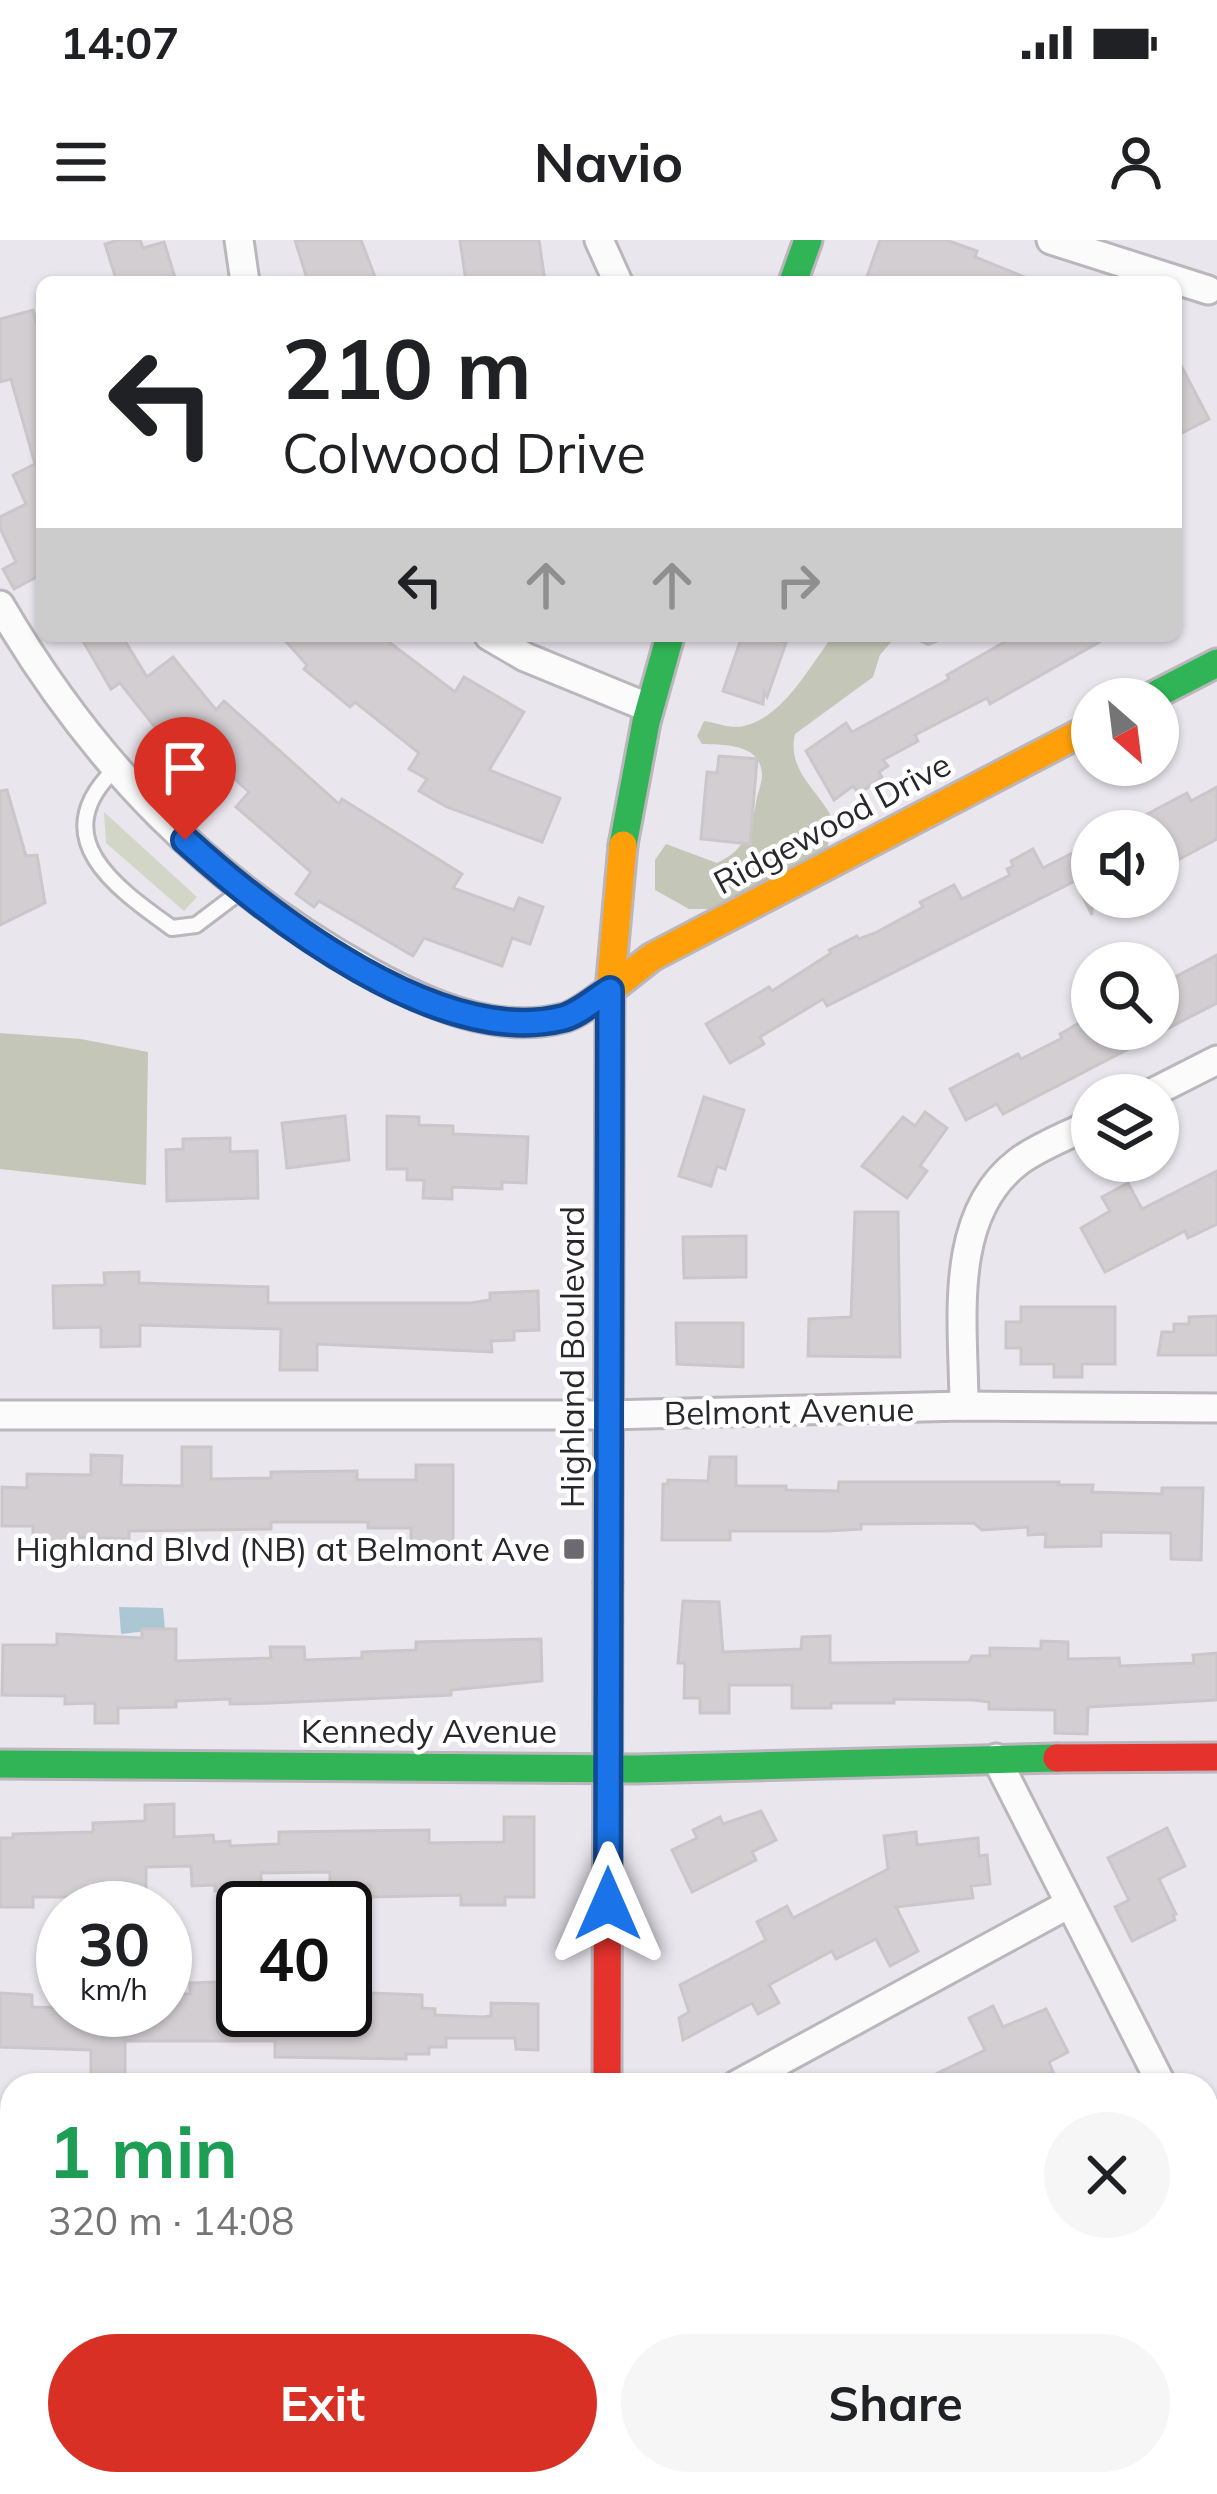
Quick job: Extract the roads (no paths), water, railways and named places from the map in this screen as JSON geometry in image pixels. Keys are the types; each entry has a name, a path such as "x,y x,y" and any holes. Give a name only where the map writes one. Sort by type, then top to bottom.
{"street":[{"path":"239,240 244,276"},
{"path":"599,240 615,276"},
{"path":"795,276 808,240"},
{"path":"1051,240 1153,276"},
{"path":"1182,286 1212,297 1217,262"},
{"path":"0,605 61,700 115,769 242,891 317,943 409,994 459,1014 506,1021 561,1018 610,990"},
{"path":"499,642 647,707"},
{"name":"Highland Boulevard","path":"607,2073 612,932 647,707 668,642"},
{"path":"1179,682 1217,662"},
{"name":"Ridgewood Drive","path":"610,990 652,957 1071,739"},
{"path":"1179,1079 1217,1060"},
{"path":"964,1406 964,1258 979,1216 1000,1178 1021,1160 1071,1135"},
{"name":"Belmont Avenue","path":"0,1415 1217,1408"},
{"name":"Kennedy Avenue","path":"0,1764 609,1768 1217,1757"},
{"path":"996,1758 1156,2073"},
{"path":"758,2073 1069,1904"}],"lane":[{"path":"115,769 95,788 85,810 86,839 102,870 172,928 184,929 207,919 242,891"}],"water":[{"path":"119,1607 163,1608 165,1629 121,1634"}],"place":[{"name":"Highland Blvd (NB) at Belmont Ave","path":"574,1549"}]}
